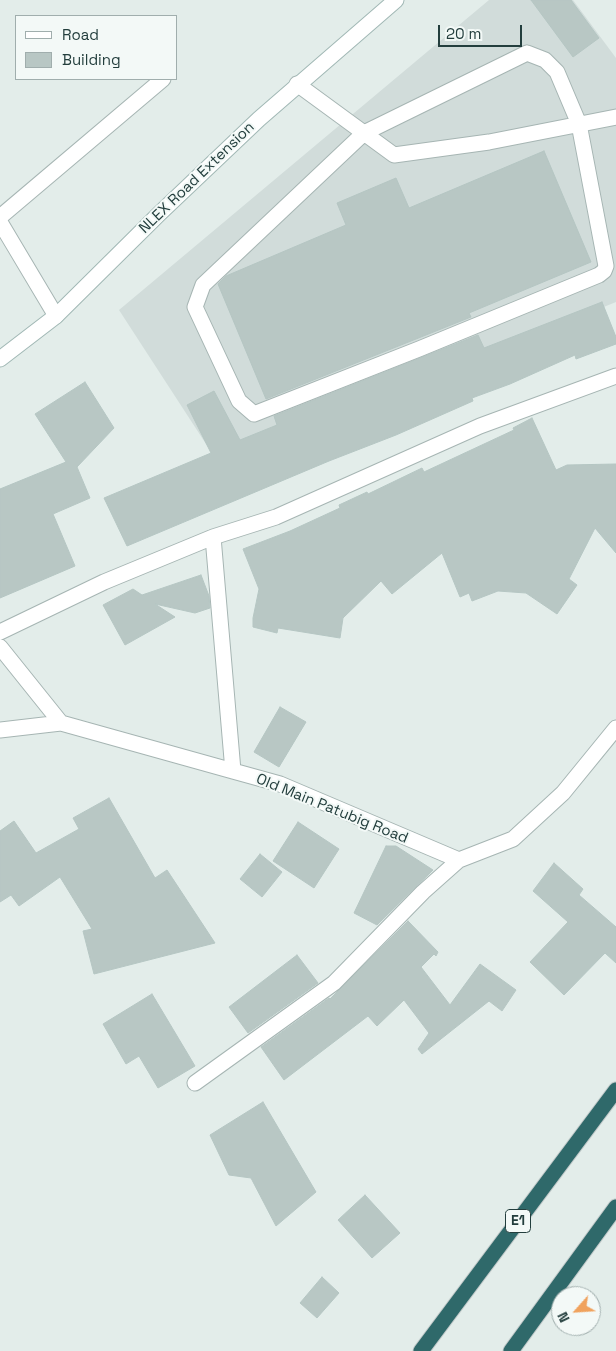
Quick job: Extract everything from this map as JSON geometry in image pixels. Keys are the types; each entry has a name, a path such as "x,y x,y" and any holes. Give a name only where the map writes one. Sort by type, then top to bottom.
{"highway":[{"name":"E1","path":"421,1351 616,1090"},
{"path":"511,1351 616,1207"}],"street":[{"name":"NLEX Road Extension","path":"0,358 56,316 159,214 297,84 396,0"},
{"path":"527,54 545,60 557,72 579,124 606,266 604,271 419,349 254,414 239,401 195,307 203,285 364,133 527,54"},
{"path":"0,217 162,80"},
{"path":"297,84 394,155 489,142 616,117"},
{"path":"0,222 56,316"},
{"path":"0,632 104,582 213,537 276,516 480,426 616,376"},
{"path":"213,537 233,771"},
{"path":"0,647 61,723"},
{"name":"Old Main Patubig Road","path":"0,730 61,723 280,784 459,860"},
{"path":"195,1083 334,983 422,892 459,860 513,839 563,793 616,728"}],"shaded area":[{"path":"489,0 573,0 616,58 616,302 219,464 119,310"}],"building":[{"path":"531,0 571,0 599,38 573,57"},
{"path":"544,151 591,262 469,313 471,317 266,399 218,284 226,276 346,225 337,203 396,178 409,208"},
{"path":"602,302 616,337 616,344 576,359 575,355 510,384 472,398 473,401 396,435 329,461 127,546 104,498 211,453 187,405 214,391 240,440 277,425 274,416 478,335 484,348"},
{"path":"85,382 114,428 77,467 90,498 53,514 75,566 0,598 0,489 66,462 35,414"},
{"path":"532,418 556,470 567,465 616,464 616,553 595,528 569,579 577,585 557,614 526,593 498,591 472,601 469,593 460,597 442,553 392,594 381,581 343,618 340,638 278,628 277,633 253,627 259,589 243,549 290,531 340,508 339,505 367,492 368,494 422,468 424,472 514,430 513,428"},
{"path":"201,575 209,596 210,608 195,613 155,604 175,617 125,645 103,605 133,589 142,595"},
{"path":"280,707 306,722 279,767 254,752"},
{"path":"109,798 155,878 167,870 215,943 94,974 83,931 92,929 60,877 19,906 11,895 0,902 0,831 14,821 36,853 79,829 73,818"},
{"path":"298,822 339,849 314,888 273,861"},
{"path":"386,846 396,846 433,870 377,925 354,913"},
{"path":"260,854 282,872 262,897 240,879"},
{"path":"554,863 583,889 579,895 616,927 616,963 605,953 564,995 530,962 568,922 533,891"},
{"path":"408,921 438,952 436,956 434,954 421,967 450,1005 480,964 516,990 502,1011 489,1001 422,1054 418,1049 429,1033 404,1000 377,1026 368,1016 284,1080 261,1047 330,999"},
{"path":"297,955 318,983 248,1033 229,1007"},
{"path":"152,994 195,1066 158,1088 139,1056 126,1064 103,1024"},
{"path":"263,1102 316,1192 276,1226 251,1178 229,1175 210,1135"},
{"path":"365,1195 400,1233 372,1258 338,1220"},
{"path":"322,1277 339,1293 317,1318 300,1303"}]}
